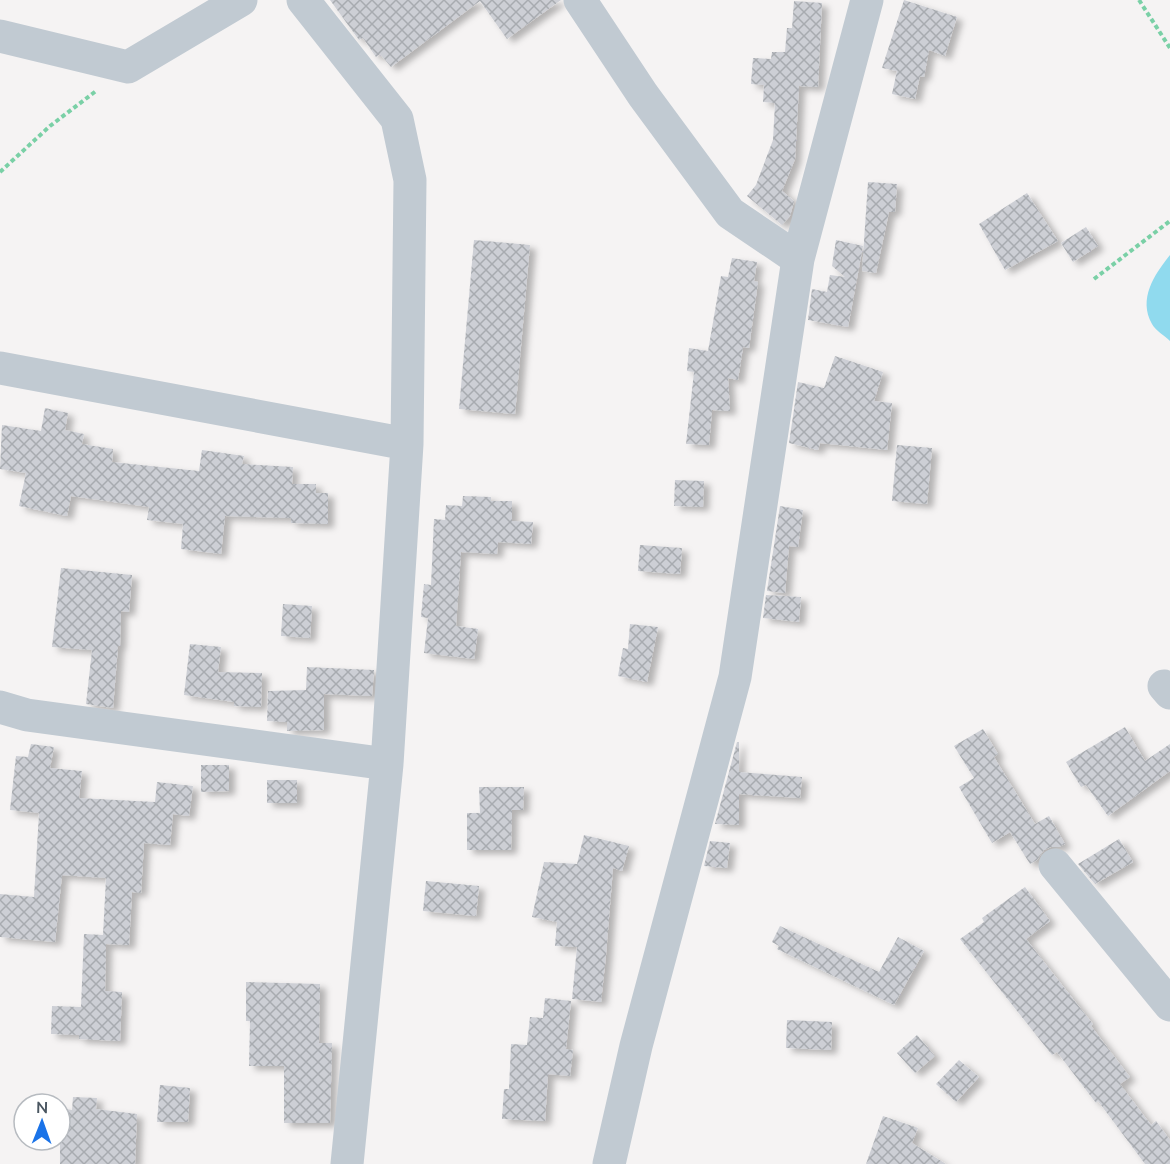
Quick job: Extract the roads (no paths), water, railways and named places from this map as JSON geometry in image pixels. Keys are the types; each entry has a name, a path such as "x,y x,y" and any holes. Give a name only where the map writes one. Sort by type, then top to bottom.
{"street":[{"path":"0,36 128,67 241,0"},
{"path":"303,0 397,119 410,180 407,444 387,764 347,1164"},
{"path":"580,0 643,95 730,213 798,259"},
{"path":"609,1164 636,1046 735,677 798,259 867,0"},
{"path":"0,368 407,444"},
{"path":"0,707 27,715 387,764"},
{"path":"1055,865 1170,1005"}],"water":[{"path":"1170,255 1170,341 1153,326 1148,315 1147,296 1158,271"}]}
